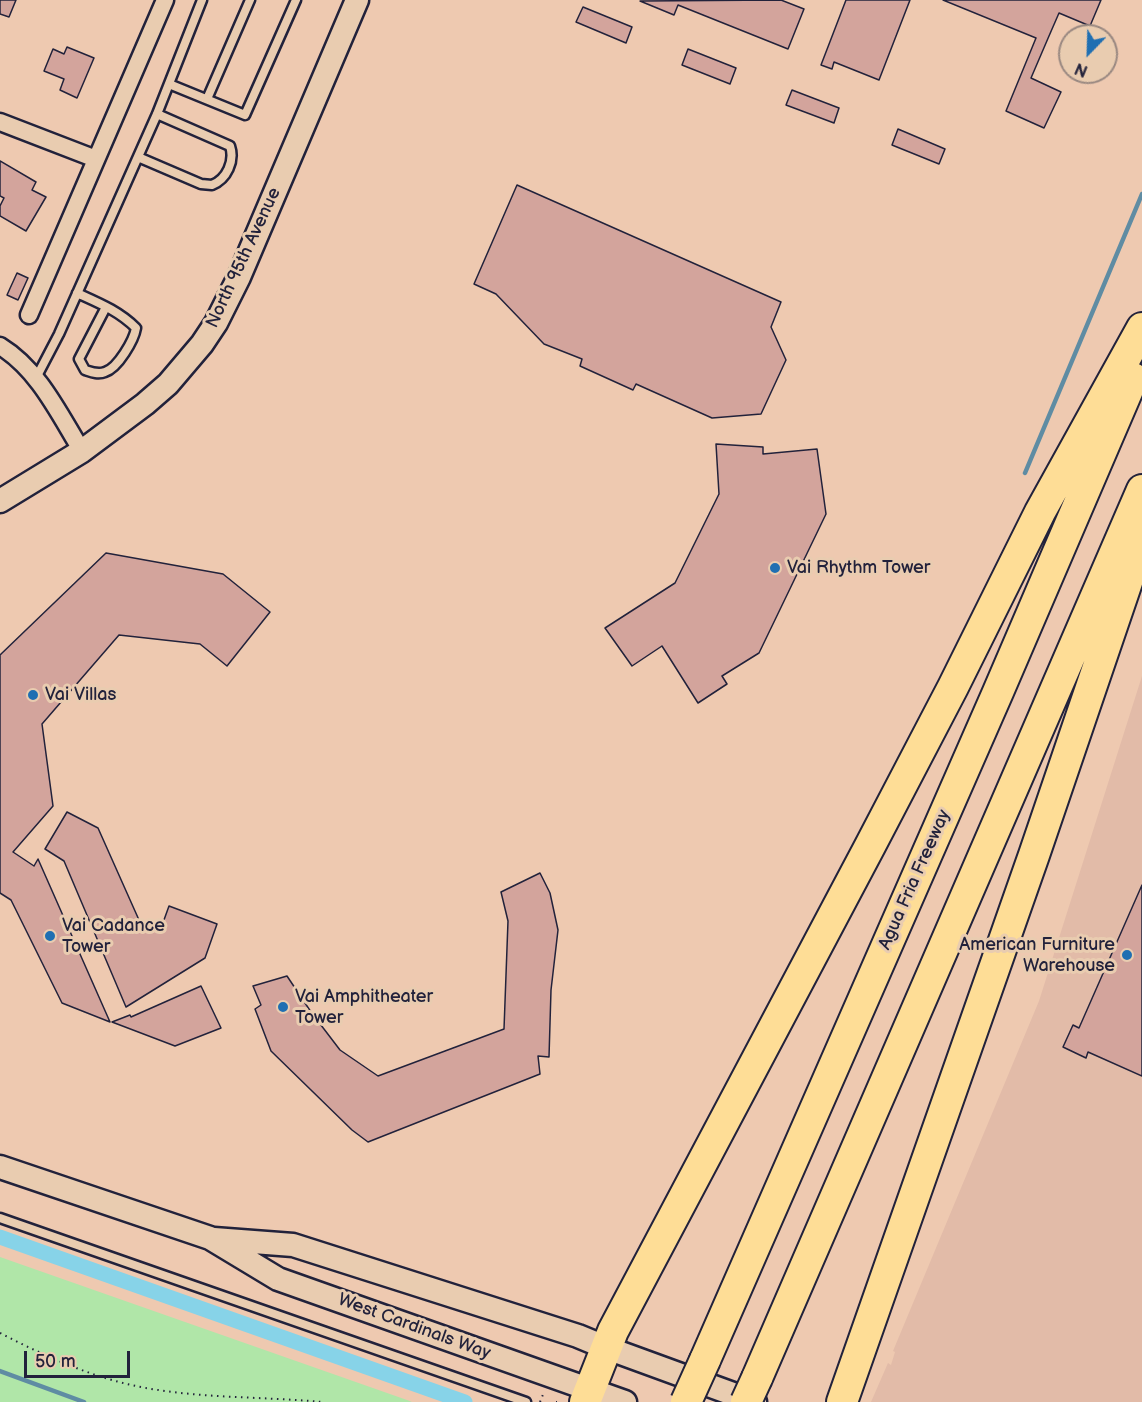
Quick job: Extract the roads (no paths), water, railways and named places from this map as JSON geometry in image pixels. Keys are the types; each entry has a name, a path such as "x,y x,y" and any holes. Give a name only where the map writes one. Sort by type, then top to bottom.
{"highway":[{"path":"587,1396 619,1321 953,687 1040,512 1142,328"},
{"name":"Agua Fria Freeway","path":"686,1402 1142,358"},
{"path":"752,1394 1142,490"},
{"path":"842,1402 1030,867 1142,538"}],"main road":[{"name":"North 95th Avenue","path":"0,501 82,451 138,410 168,384 202,344 216,323 239,277 357,0"},
{"name":"West Cardinals Way","path":"0,1167 210,1238 278,1279 587,1396 626,1402"},
{"name":"West Cardinals Way","path":"210,1238 293,1245 578,1335 607,1348"},
{"path":"607,1348 752,1394"}],"street":[{"path":"29,315 165,0"},
{"path":"0,122 96,159"},
{"path":"0,346 17,358 36,378 82,451"}],"lane":[{"path":"36,378 77,293 157,114 202,0"},
{"path":"207,99 250,0"},
{"path":"169,84 245,115 296,0"},
{"path":"138,157 201,184 212,185 223,178 228,169 232,152 230,146 157,114"},
{"path":"77,293 106,306 126,318 136,328 134,339 114,366 105,372 95,373 85,370 79,359 106,306"},
{"path":"0,1218 526,1402"}],"waterway":[{"path":"1025,473 1142,194"},
{"path":"0,1237 465,1402"},
{"path":"0,1371 84,1402"}],"place":[{"name":"Vai Rhythm Tower","path":"775,568"},
{"name":"Vai Villas","path":"33,695"},
{"name":"Vai Cadance Tower","path":"50,936"},
{"name":"American Furniture Warehouse","path":"1127,955"},
{"name":"Vai Amphitheater Tower","path":"283,1007"}]}
